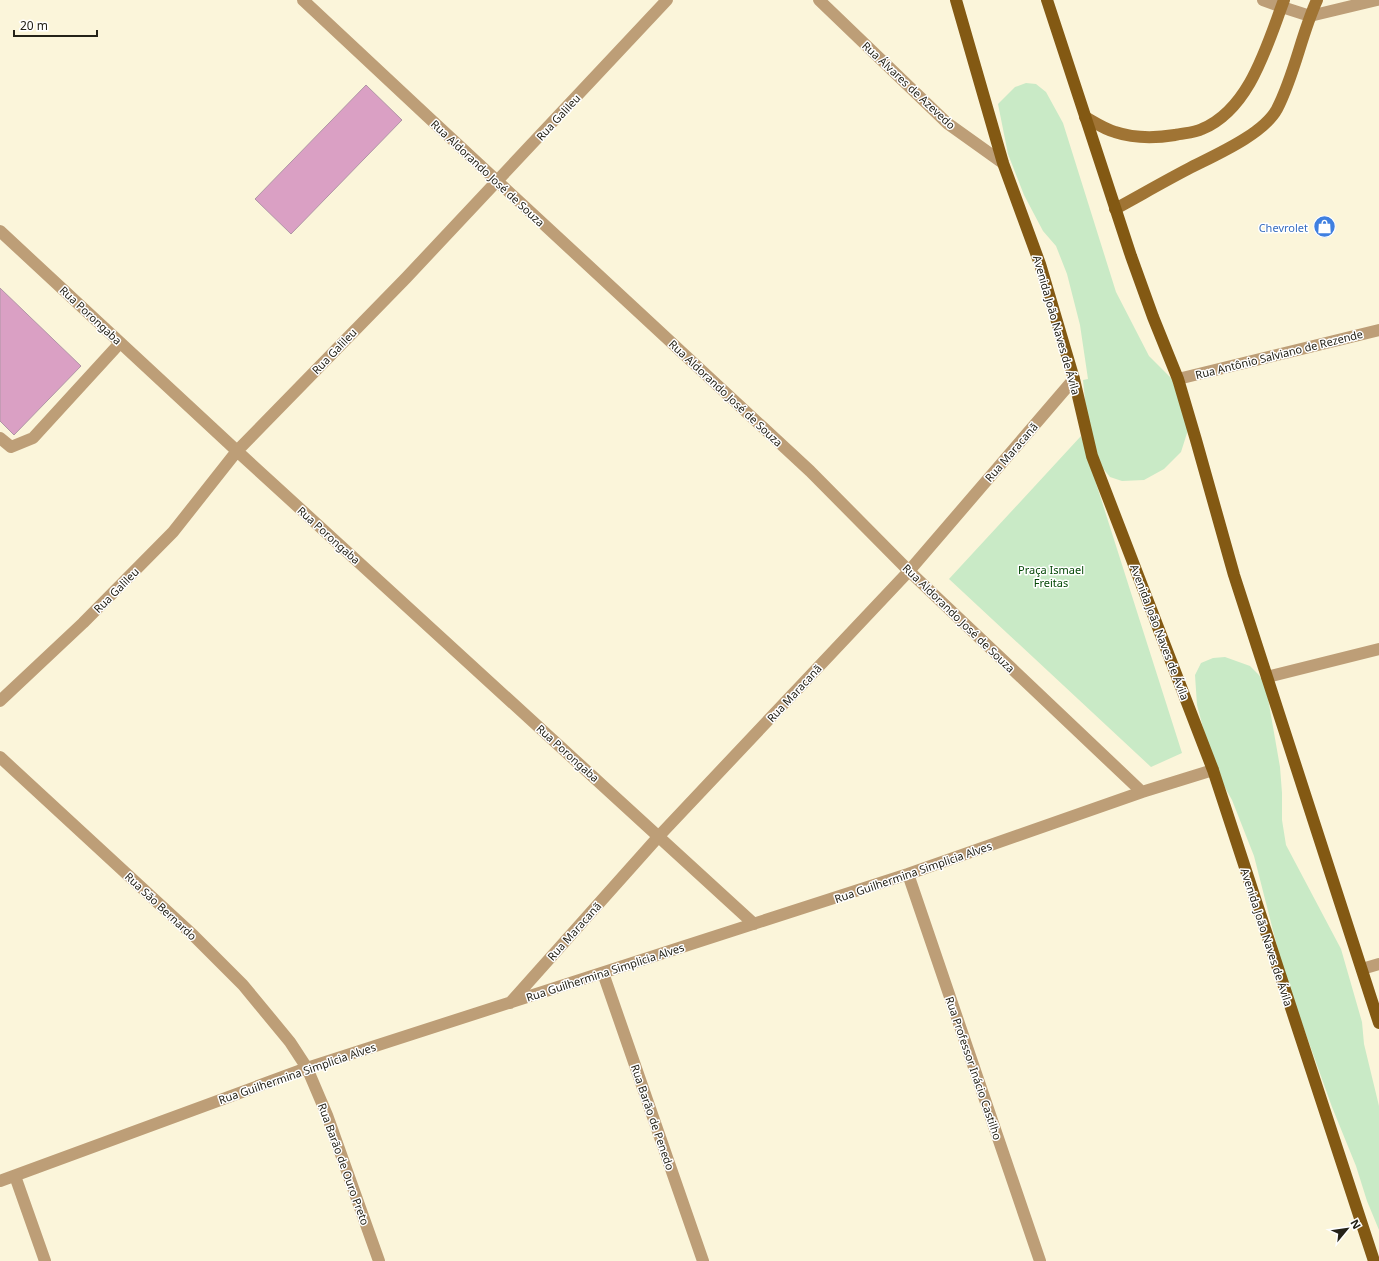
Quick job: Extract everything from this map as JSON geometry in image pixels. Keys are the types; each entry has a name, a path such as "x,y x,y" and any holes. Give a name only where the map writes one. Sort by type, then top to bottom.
{"main road":[{"name":"Avenida João Naves de Ávila","path":"956,0 1003,163 1040,264 1074,379 1092,456 1213,770 1374,1261"},
{"path":"1048,0 1115,209 1151,310 1178,379 1234,574 1379,1024"},
{"path":"1115,209 1186,170 1223,152 1247,138 1265,124 1276,110 1285,92 1310,16 1317,0"},
{"path":"1085,117 1114,132 1137,136 1168,136 1201,130 1227,113 1238,102 1248,88 1256,72 1283,3"}],"street":[{"name":"Rua Aldorando José de Souza","path":"303,0 810,471 909,571 1142,792"},
{"name":"Rua Galileu","path":"0,701 83,623 173,532 237,451 406,278 668,0"},
{"name":"Rua Álvares de Azevedo","path":"820,0 947,123 1003,163"},
{"path":"1263,0 1283,3 1310,16 1377,0"},
{"name":"Rua Porongaba","path":"0,231 237,451 754,924"},
{"name":"Rua Antônio Salviano de Rezende","path":"1178,379 1379,330"},
{"path":"0,438 10,447 33,438 120,343"},
{"name":"Rua Maracanã","path":"510,1003 659,836 909,571 1074,379"},
{"path":"1267,677 1379,649"},
{"name":"Rua São Bernardo","path":"0,757 194,936 243,985 290,1042 306,1068"},
{"name":"Rua Guilhermina Simplicia Alves","path":"0,1181 306,1068 908,874 1142,792 1213,770"},
{"name":"Rua Professor Inácio Castilho","path":"908,874 1040,1261"},
{"path":"1362,969 1379,964"},
{"name":"Rua Barão de Penedo","path":"602,973 703,1261"},
{"name":"Rua Barão de Ouro Preto","path":"306,1068 327,1115 378,1261"},
{"path":"15,1176 45,1261"}],"green space":[{"path":"1026,83 1036,84 1046,92 1063,123 1116,292 1149,356 1172,379 1188,430 1181,452 1164,469 1144,480 1122,481 1110,477 1096,460 1086,410 1083,380 1088,379 1080,325 1067,274 1056,246 1043,231 1024,195 1008,154 998,104 1015,87"},
{"name":"Praça Ismael Freitas","path":"1081,436 1182,753 1151,767 949,579"},
{"path":"1225,657 1250,666 1259,675 1266,687 1280,767 1282,820 1286,845 1341,949 1362,1022 1364,1044 1379,1106 1379,1230 1367,1201 1356,1166 1332,1107 1298,1012 1280,958 1254,856 1232,800 1223,784 1205,735 1197,705 1195,675 1201,663 1213,658"}],"building":[{"path":"366,85 402,120 291,234 255,199"},
{"path":"0,288 81,366 14,435 0,421"}],"place":[{"name":"Chevrolet","path":"1324,227"}]}
